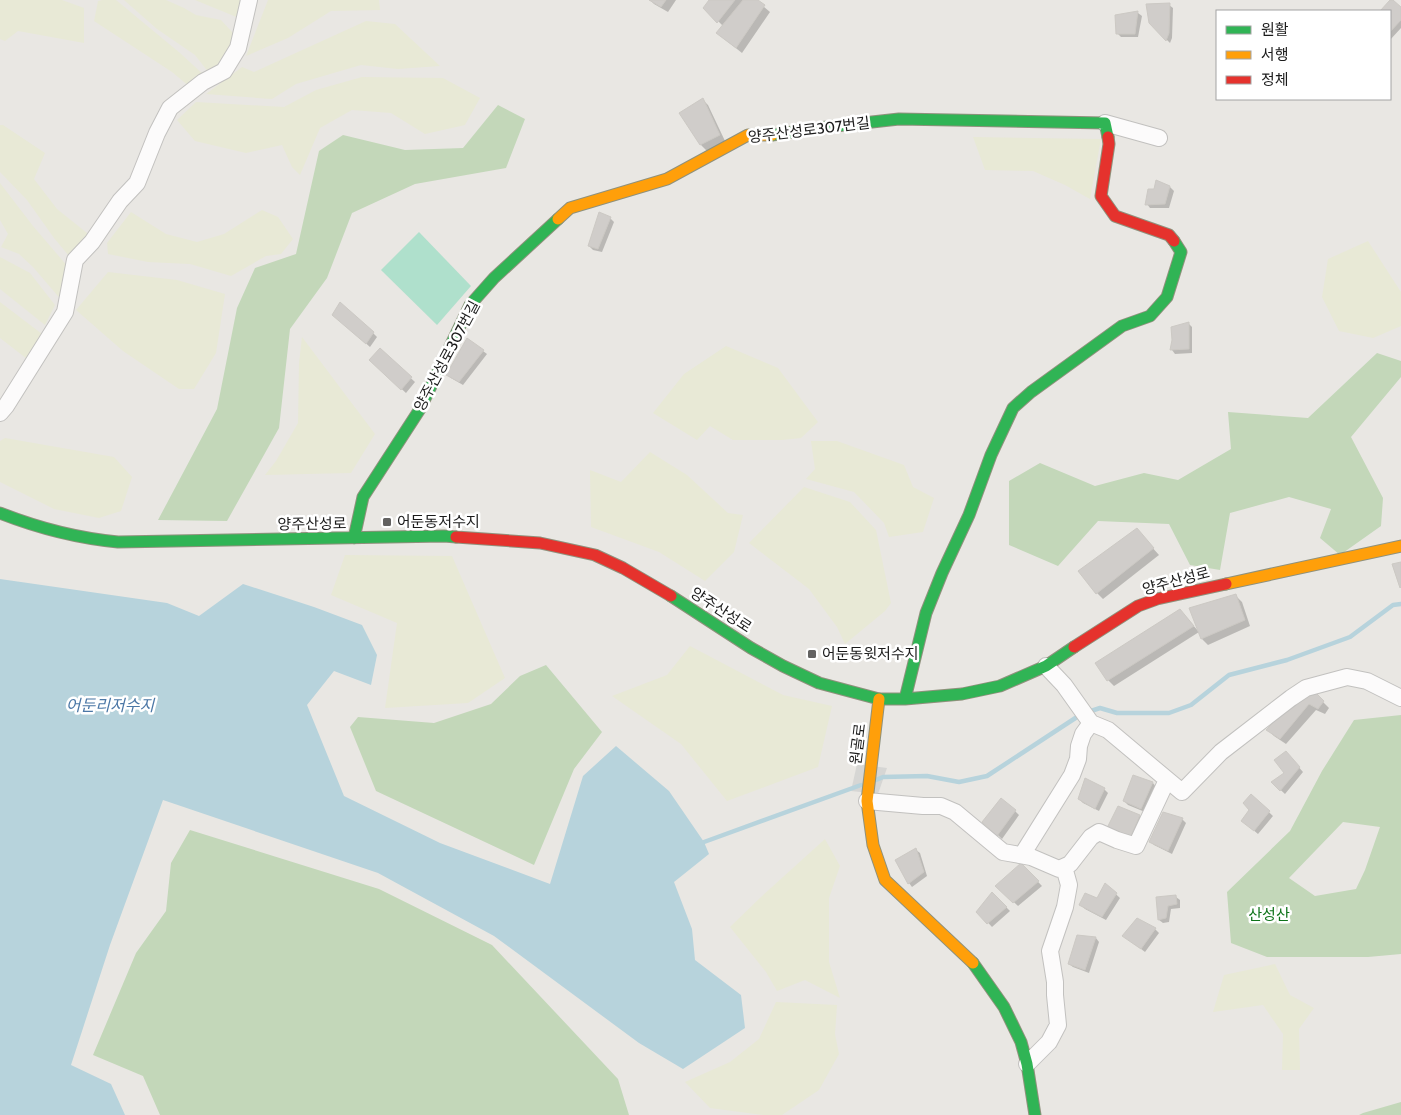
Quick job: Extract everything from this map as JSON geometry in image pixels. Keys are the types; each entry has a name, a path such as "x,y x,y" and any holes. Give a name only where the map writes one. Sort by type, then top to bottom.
{"street":[{"path":"0,413 65,312 74,260 92,242 120,201 138,183 156,133 170,108 203,82 224,71 238,48 249,0"},
{"name":"양주산성로307번길","path":"354,538 362,497 420,409 470,305 494,278 570,208 667,179 748,135 776,135 899,119 1105,123 1159,138"},
{"path":"906,704 926,613 969,515 991,454 1013,408 1031,392 1122,326 1150,316 1167,297 1176,274 1181,252 1170,236 1115,216 1101,196 1109,144 1105,123"},
{"name":"양주산성로","path":"0,513 42,528 109,541 444,536 540,543 595,555 610,561 652,584 764,656 819,682 906,704 1000,686 1046,666 1118,618 1138,606 1157,599 1401,546"},
{"path":"1046,666 1064,685 1086,716 1108,730 1182,792 1221,752 1306,688 1347,677 1367,681 1401,698"},
{"path":"797,672 804,684 845,698 851,702"},
{"name":"원골로","path":"879,698 867,797 873,845 885,880 976,966 1004,1007 1021,1042 1027,1064 1035,1115"},
{"path":"1022,855 1072,775 1078,760 1079,746 1086,716"},
{"path":"867,720 874,733 886,722"},
{"path":"867,797 923,806 941,806 955,812 1003,852 1031,857 1059,869 1070,864 1090,837 1099,832 1136,846 1167,780"},
{"path":"1027,1064 1049,1042 1058,1025 1055,982 1050,951 1068,893 1069,885 1064,867"}],"green space":[{"path":"0,0 62,0 84,8 84,43 18,31 5,41 0,39"},
{"path":"116,0 204,75 190,87 172,72 94,21 98,1"},
{"path":"124,0 166,0 196,15 221,20 234,34 227,60 209,73 195,55 157,29"},
{"path":"195,0 245,0 242,20 234,16"},
{"path":"268,0 379,0 380,10 331,11 288,38 246,56"},
{"path":"366,21 395,24 440,66 398,69 361,65 296,84 272,99 206,94 242,67 254,72"},
{"path":"362,77 443,78 480,98 465,125 425,134 391,113 352,110 320,128 300,175 292,167 282,145 246,153 195,141 177,120 196,102 284,107 316,90"},
{"path":"498,105 525,119 506,168 415,184 352,213 327,278 290,329 279,428 227,521 158,520 217,409 237,308 255,268 296,254 319,151 343,135 405,150 463,148"},
{"path":"0,125 3,125 45,153 34,179 57,209 92,237 74,262 27,200 0,172"},
{"path":"973,137 1101,139 1090,199 1065,185 1033,171 985,170"},
{"path":"0,183 69,268 63,302 33,267 19,254 1,247 8,234 0,220"},
{"path":"262,210 278,217 293,239 281,254 266,256 231,276 190,264 148,262 108,254 107,243 131,212 166,234 197,242 224,234"},
{"path":"419,232 471,286 437,325 381,270"},
{"path":"1368,241 1401,292 1401,326 1373,338 1339,331 1322,297 1328,259"},
{"path":"0,257 30,273 55,305 45,325 0,289"},
{"path":"108,272 177,280 225,294 216,353 194,389 179,389 123,351 76,310"},
{"path":"0,302 42,334 31,362 0,338"},
{"path":"302,337 375,434 351,473 265,475 276,461 298,423 299,363"},
{"path":"726,346 778,368 818,422 801,438 733,440 710,426 697,440 653,413 684,374"},
{"path":"1377,353 1401,361 1401,377 1351,437 1383,498 1381,526 1340,555 1320,538 1331,509 1289,497 1230,513 1220,570 1190,565 1169,524 1098,521 1058,566 1009,545 1009,481 1040,463 1095,486 1144,473 1178,480 1231,449 1228,412 1308,418"},
{"path":"5,438 114,457 132,477 121,511 99,518 54,509 0,482 0,441"},
{"path":"811,441 837,441 904,465 913,487 934,498 923,532 889,537 884,523 854,492 806,479 815,469"},
{"path":"650,452 687,475 728,513 743,515 734,552 705,581 659,552 591,527 590,470 621,482"},
{"path":"804,487 850,502 876,530 891,603 885,611 845,644 837,627 809,589 749,543"},
{"path":"345,555 452,556 505,678 468,703 385,708 397,623 331,595"},
{"path":"690,646 783,695 832,706 818,767 727,801 681,744 612,696 667,675"},
{"path":"546,665 602,732 574,769 534,865 376,791 350,727 358,717 434,723 491,704 520,676"},
{"name":"산성산","path":"1401,715 1401,954 1368,957 1267,957 1231,943 1227,892 1290,831 1322,771 1354,720","holes":["1343,822 1380,827 1365,870 1356,889 1315,896 1289,878"]},
{"path":"190,830 379,889 492,945 618,1079 629,1115 160,1115 143,1076 93,1055 136,953 166,911 171,863"},
{"path":"825,839 840,866 829,898 829,962 840,998 805,980 777,991 766,972 730,927"},
{"path":"1275,964 1290,995 1314,1008 1299,1029 1300,1070 1282,1070 1283,1034 1263,1005 1213,1012 1224,975"},
{"path":"776,1002 837,1005 835,1034 839,1054 819,1090 782,1115 763,1115 710,1108 685,1082 730,1062 759,1039"},
{"path":"1401,1102 1401,1115 1359,1115 1363,1113"}],"water":[{"name":"어둔리저수지","path":"0,579 167,603 199,616 243,584 362,625 377,655 371,685 334,671 307,705 344,796 440,843 550,884 583,776 616,746 669,791 704,842 709,854 674,882 692,929 695,960 741,995 745,1028 683,1069 639,1043 494,936 378,873 163,800 110,945 71,1065 111,1084 125,1115 0,1115"}],"pier":[{"path":"857,764 887,768 878,794 851,791"}],"building":[{"path":"649,0 666,0 661,7"},
{"path":"709,0 735,0 717,23 703,8"},
{"path":"743,0 758,0 765,5 736,48 716,33"},
{"path":"1390,0 1393,0 1401,7 1401,20 1391,31 1391,10 1381,10"},
{"path":"1170,3 1169,33 1166,41 1149,23 1146,4"},
{"path":"1138,11 1135,34 1116,34 1115,15"},
{"path":"703,98 720,135 700,145 679,113"},
{"path":"1156,180 1170,186 1165,204 1145,205 1148,189 1154,189"},
{"path":"599,212 611,217 598,249 588,246"},
{"path":"340,302 374,332 366,344 332,315"},
{"path":"1189,322 1189,349 1170,350 1172,340 1171,327"},
{"path":"467,338 484,350 459,382 446,375"},
{"path":"380,348 412,377 401,390 369,360"},
{"path":"1137,528 1154,548 1096,594 1078,571"},
{"path":"1401,562 1401,587 1400,588 1392,564"},
{"path":"1236,594 1245,620 1201,639 1189,608"},
{"path":"1180,609 1194,626 1107,681 1095,663"},
{"path":"1313,690 1324,701 1318,709 1309,704 1280,739 1266,730 1297,699"},
{"path":"1286,751 1300,767 1280,791 1271,782 1284,773 1274,760"},
{"path":"1133,775 1153,782 1141,809 1123,801"},
{"path":"1085,778 1105,788 1095,809 1078,799"},
{"path":"1251,794 1270,811 1254,831 1241,821 1249,810 1243,803"},
{"path":"1001,798 1016,810 997,836 982,822"},
{"path":"1118,806 1140,815 1129,841 1106,830"},
{"path":"1163,812 1183,818 1168,851 1149,842"},
{"path":"916,848 924,872 908,884 895,860"},
{"path":"1021,863 1039,881 1013,903 995,886"},
{"path":"1105,883 1117,893 1102,917 1079,905 1085,893 1097,898"},
{"path":"992,892 1007,907 987,924 976,912"},
{"path":"1176,895 1177,904 1168,906 1166,918 1158,920 1156,897"},
{"path":"1137,918 1156,928 1141,949 1122,936"},
{"path":"1077,935 1096,937 1085,970 1068,964"}],"waterway":[{"path":"1088,712 1100,708 1117,713 1169,713 1191,705 1229,675 1287,660 1350,637 1393,605 1401,604"},
{"path":"876,780 883,777 927,776 959,782 987,776 1080,715"},
{"path":"704,842 861,785"}],"traffic: fast":[{"path":"772,135 899,119 1105,123 1108,137"},
{"path":"354,538 363,497 420,409 470,305 494,278 558,219"},
{"path":"905,699 926,613 969,515 991,455 1013,408 1031,392 1122,326 1150,316 1167,297 1181,252 1174,241"},
{"path":"0,513 58,532 118,542 456,537"},
{"path":"671,596 751,648 783,666 819,683 879,699 905,699 962,694 1000,686 1046,666 1074,647"},
{"path":"973,963 1004,1007 1021,1042 1027,1064 1035,1115"}],"traffic: slow":[{"path":"558,219 570,208 667,179 748,135 772,135"},
{"path":"1226,584 1401,546"},
{"path":"879,699 867,801 873,845 885,880 973,963"}],"traffic: jam":[{"path":"1108,137 1109,144 1101,196 1115,216 1169,235 1174,241"},
{"path":"456,537 540,543 595,555 623,568 671,596"},
{"path":"1074,647 1138,606 1157,599 1226,584"}],"place":[{"name":"어둔동저수지","path":"387,522"},
{"name":"어둔동윗저수지","path":"812,654"}]}
